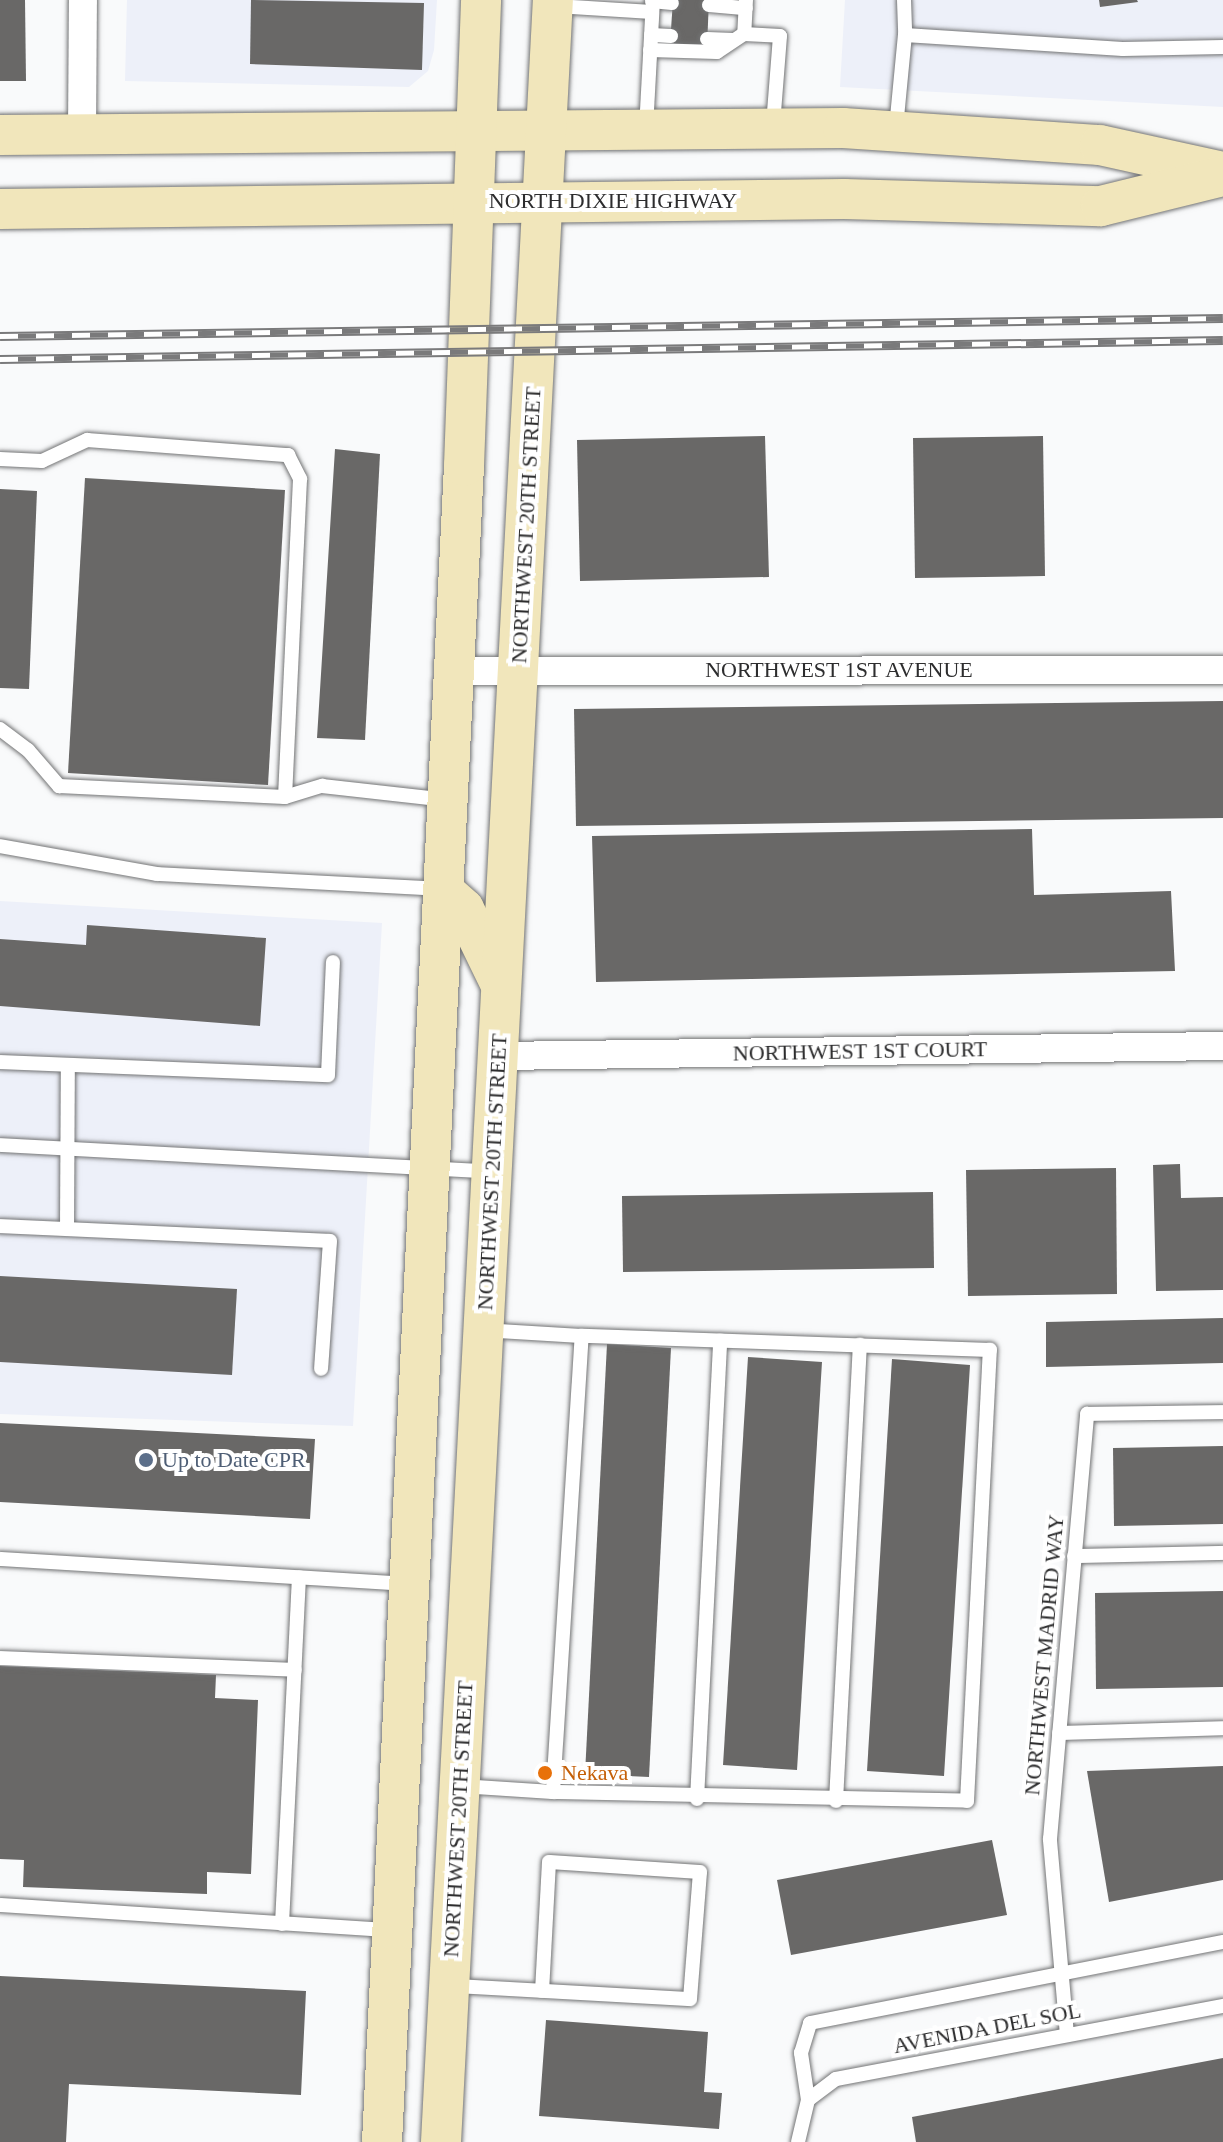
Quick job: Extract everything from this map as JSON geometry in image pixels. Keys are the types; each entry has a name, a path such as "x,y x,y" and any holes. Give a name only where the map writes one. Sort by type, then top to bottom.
{"street":[{"path":"82,134 83,0"},
{"path":"382,2142 454,671 481,0"},
{"name":"NORTHWEST 20TH STREET","path":"441,2142 553,3"},
{"name":"NORTH DIXIE HIGHWAY","path":"0,135 476,129 896,131 1100,145 1223,174"},
{"name":"NORTH DIXIE HIGHWAY","path":"0,209 844,199 1101,206 1223,174"},
{"name":"NORTHWEST 1ST AVENUE","path":"454,671 1223,670"},
{"path":"443,890 464,909 502,987"},
{"name":"NORTHWEST 1ST COURT","path":"498,1056 1223,1046"},
{"path":"400,1783 460,1786"}],"lane":[{"path":"896,131 905,35 904,0"},
{"path":"553,3 672,3"},
{"path":"645,129 652,4"},
{"path":"650,42 717,52 739,37 746,4 709,5"},
{"path":"905,35 1123,49 1223,47"},
{"path":"650,42 671,36"},
{"path":"707,39 780,36 773,129"},
{"path":"0,459 42,461 87,440 288,455 300,479 285,797"},
{"path":"0,729 28,750 59,786 285,797 322,786 447,800"},
{"path":"0,846 157,874 443,890"},
{"path":"0,1062 328,1075 333,962"},
{"path":"67,1229 68,1065"},
{"path":"0,1145 492,1172"},
{"path":"0,1226 330,1241 321,1369"},
{"path":"460,1786 697,1799 967,1801 990,1350 484,1330"},
{"path":"553,1792 582,1336"},
{"path":"697,1799 720,1341"},
{"path":"836,1801 860,1345"},
{"name":"NORTHWEST MADRID WAY","path":"1067,2035 1050,1839 1087,1414 1223,1412"},
{"path":"1074,1556 1223,1553"},
{"path":"0,1559 409,1584"},
{"path":"282,1924 299,1577"},
{"path":"0,1658 295,1670"},
{"path":"1059,1733 1223,1728"},
{"path":"449,1986 690,1999 700,1872 549,1862 542,1991"},
{"path":"0,1905 392,1930"},
{"path":"798,2142 808,2100 801,2053 810,2023 1223,1942"},
{"name":"AVENIDA DEL SOL","path":"808,2100 836,2079 1223,2006"}],"shaded area":[{"path":"127,0 437,0 434,50 428,71 409,87 125,81"},
{"path":"845,0 1223,0 1223,107 840,87"},
{"path":"0,901 382,923 353,1426 0,1414"}],"building":[{"path":"0,0 25,0 26,81 0,81"},
{"path":"251,0 424,3 422,70 250,64"},
{"path":"673,0 709,0 707,46 670,44"},
{"path":"1099,0 1137,0 1138,2 1100,7"},
{"path":"765,436 769,577 580,581 577,440"},
{"path":"1043,436 1045,576 915,578 913,438"},
{"path":"335,449 380,454 365,740 317,738"},
{"path":"85,478 285,490 268,785 68,773"},
{"path":"0,489 37,491 29,689 0,688"},
{"path":"1223,701 1223,818 576,826 574,709"},
{"path":"1032,829 1034,895 1171,891 1175,971 596,982 592,836"},
{"path":"87,925 266,938 260,1026 0,1006 0,939 86,945"},
{"path":"1180,1164 1181,1198 1223,1197 1223,1290 1156,1291 1153,1165"},
{"path":"1116,1168 1117,1294 968,1296 966,1170"},
{"path":"933,1192 934,1268 623,1272 622,1196"},
{"path":"0,1276 237,1289 232,1375 0,1362"},
{"path":"1223,1318 1223,1363 1046,1367 1046,1322"},
{"path":"607,1344 671,1348 649,1777 585,1774"},
{"path":"748,1357 822,1362 797,1770 723,1765"},
{"path":"892,1359 970,1365 944,1776 867,1771"},
{"path":"0,1423 315,1439 310,1519 0,1502"},
{"path":"1223,1446 1223,1524 1114,1526 1113,1448"},
{"path":"1223,1591 1223,1687 1096,1689 1095,1593"},
{"path":"0,1666 216,1675 215,1698 258,1700 251,1874 207,1872 207,1894 23,1887 24,1860 0,1859"},
{"path":"1223,1766 1223,1880 1109,1902 1087,1771"},
{"path":"992,1840 1007,1915 791,1955 777,1880"},
{"path":"0,1976 306,1991 301,2095 69,2084 66,2142 0,2142"},
{"path":"546,2020 708,2032 704,2092 722,2093 719,2129 539,2116"},
{"path":"1223,2058 1223,2142 916,2142 912,2117"}],"railway":[{"path":"0,336 1223,318"},
{"path":"0,359 1223,340"}],"place":[{"name":"Up to Date CPR","path":"146,1460"},
{"name":"Nekava","path":"545,1773"}]}
